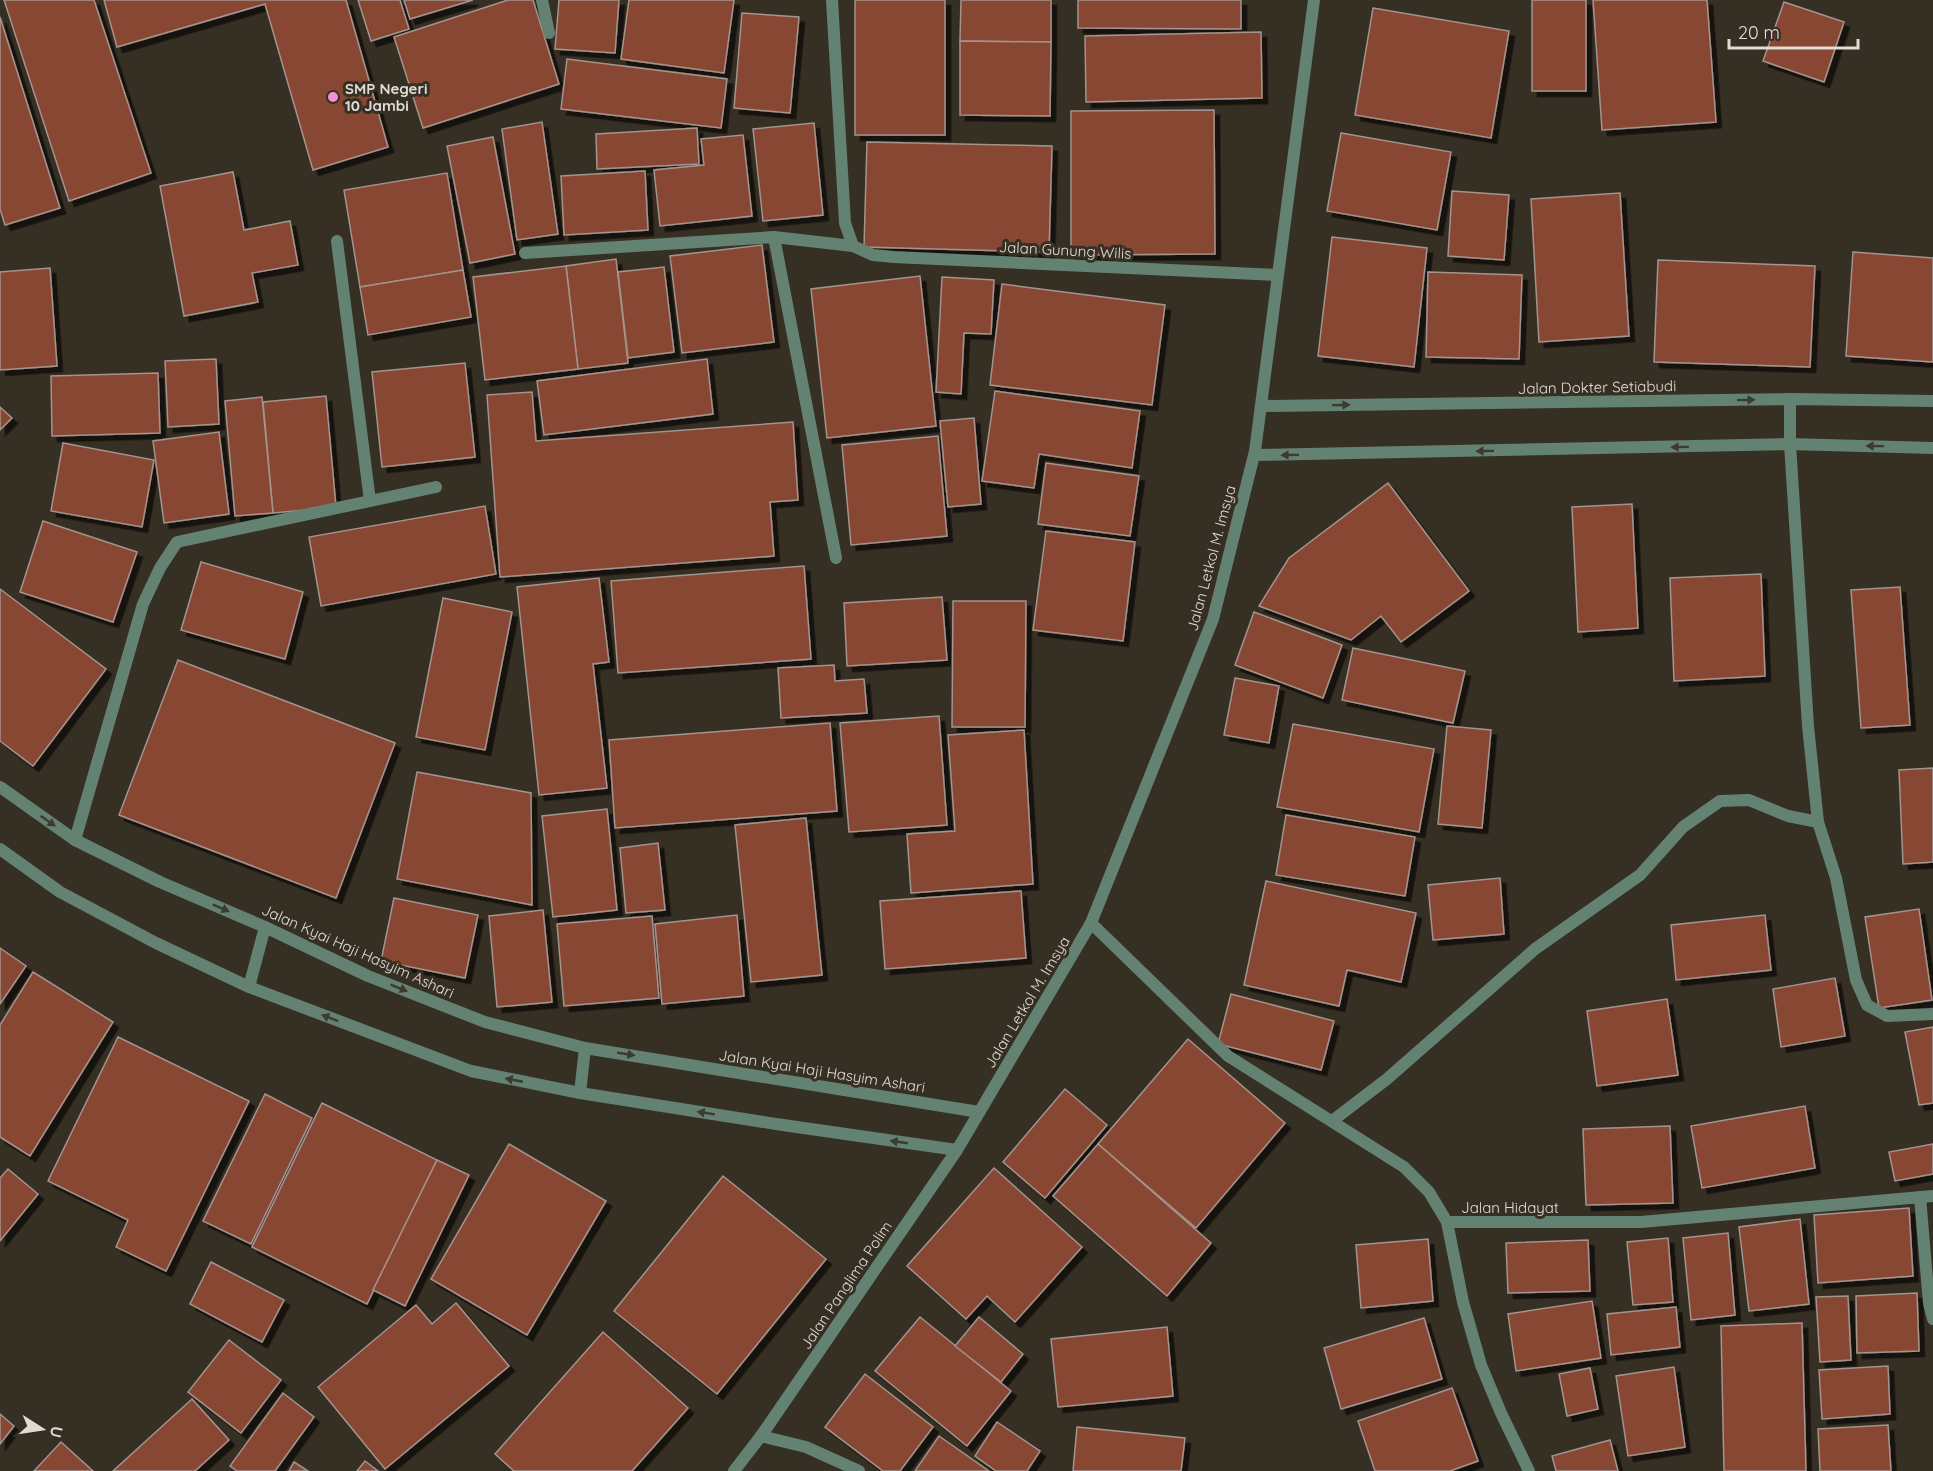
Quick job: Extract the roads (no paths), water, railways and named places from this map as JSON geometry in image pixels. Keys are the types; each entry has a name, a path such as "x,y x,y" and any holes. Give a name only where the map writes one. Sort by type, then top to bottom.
{"street":[{"path":"542,0 549,33"},
{"path":"832,0 845,223 853,246"},
{"name":"Jalan Letkol M. Imsya","path":"979,1112 1091,923 1213,619 1255,455 1314,0"},
{"path":"774,237 836,558"},
{"name":"Jalan Gunung Wilis","path":"525,253 774,237 853,246 873,255 894,257 1277,275"},
{"path":"337,241 370,501"},
{"path":"1790,399 1790,444 1808,726 1818,822 1836,878 1856,980 1867,1005 1887,1016 1933,1014"},
{"name":"Jalan Dokter Setiabudi","path":"1261,406 1790,399 1933,401"},
{"path":"1255,455 1790,444 1933,448"},
{"path":"75,840 143,604 160,568 177,542 436,487"},
{"name":"Jalan Kyai Haji Hasyim Ashari","path":"0,787 75,840 160,882 265,927 368,976 485,1022 585,1048 979,1112"},
{"path":"1332,1120 1387,1079 1535,949 1640,875 1683,827 1720,801 1749,800 1788,816 1818,822"},
{"path":"0,849 60,892 156,943 249,987 471,1071 580,1093 957,1150"},
{"name":"Jalan Hidayat","path":"1091,923 1228,1056 1404,1167 1429,1192 1448,1222 1641,1222 1933,1196"},
{"path":"249,987 265,927"},
{"path":"580,1093 585,1048"},
{"name":"Jalan Panglima Polim","path":"734,1471 761,1436 957,1150 979,1112"},
{"path":"1920,1197 1929,1303 1933,1319"},
{"path":"1448,1222 1463,1302 1481,1365 1529,1471"},
{"path":"761,1436 806,1447 859,1471"}],"place":[{"name":"SMP Negeri 10 Jambi","path":"333,97"}]}
